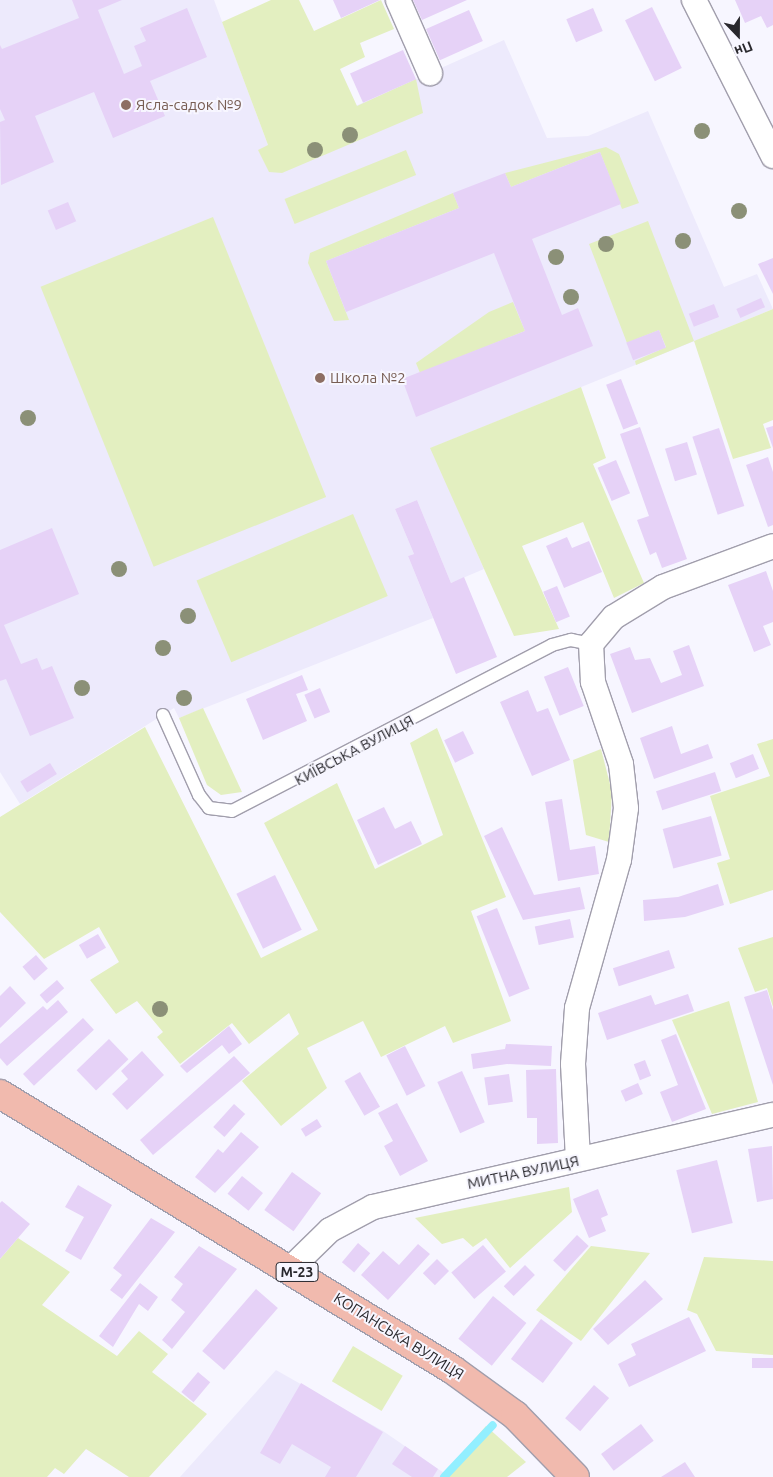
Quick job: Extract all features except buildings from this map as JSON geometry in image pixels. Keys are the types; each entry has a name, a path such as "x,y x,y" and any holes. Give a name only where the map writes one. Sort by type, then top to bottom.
{"highway":[{"name":"КОПАНСЬКА ВУЛИЦЯ","path":"0,1094 291,1268 488,1394 542,1439 575,1477"}],"street":[{"path":"398,0 430,73"},
{"path":"694,0 773,156"},
{"path":"578,1159 573,1064 577,1008 619,860 626,808 620,764 593,682 591,644 614,617 663,587 773,546"},
{"name":"МИТНА ВУЛИЦЯ","path":"291,1268 330,1230 373,1207 773,1115"}],"lane":[{"name":"КИЇВСЬКА ВУЛИЦЯ","path":"163,715 199,795 209,808 232,811 552,645 571,640 591,644"}],"shaded area":[{"name":"Школа №2","path":"0,0 214,0 268,145 504,40 547,138 588,136 648,111 724,287 757,274 773,309 431,448 484,569 451,583 417,500 395,509 414,554 408,556 433,618 179,718 174,708 20,804 0,772"},
{"path":"276,1370 383,1431 444,1473 441,1477 180,1477"}],"green space":[{"path":"271,0 299,0 314,31 381,0 394,29 360,43 365,57 340,69 357,106 416,79 423,113 282,173 269,172 258,150 268,145 222,22"},
{"path":"606,147 619,154 639,203 622,209 600,152 511,187 505,173"},
{"path":"406,150 416,175 295,224 285,199"},
{"path":"453,193 459,208 326,261 349,320 334,321 308,263 310,253"},
{"path":"213,217 326,497 154,567 41,287"},
{"path":"648,221 694,341 636,365 635,361 666,347 659,330 627,343 589,244"},
{"path":"513,302 525,331 420,373 416,363 489,312"},
{"path":"773,309 773,420 763,424 771,448 733,459 694,341"},
{"path":"581,387 606,458 593,464 644,583 614,598 583,522 522,546 559,629 514,636 430,448"},
{"path":"353,514 388,596 231,662 197,580"},
{"path":"203,708 242,792 221,795 207,785 179,718"},
{"path":"145,727 261,958 318,930 264,823 337,783 375,869 443,835 410,743 437,728 506,897 471,911 511,1021 453,1043 445,1026 381,1057 363,1021 307,1048 327,1088 281,1126 242,1081 299,1034 289,1013 249,1044 232,1023 180,1064 157,1037 163,1032 137,1001 116,1014 90,980 119,962 99,927 44,959 0,912 0,817"},
{"path":"773,739 773,890 730,904 717,863 730,859 710,796 770,776 757,744"},
{"path":"601,749 612,792 609,842 586,835 573,760"},
{"path":"773,937 773,1007 767,988 755,992 738,948"},
{"path":"729,1001 758,1102 712,1114 672,1020"},
{"path":"569,1187 572,1212 510,1268 486,1238 473,1247 463,1238 442,1244 415,1218"},
{"path":"18,1238 70,1272 42,1305 117,1356 139,1331 168,1354 152,1372 207,1414 149,1477 129,1477 86,1449 64,1474 55,1468 47,1477 0,1477 0,1259"},
{"path":"591,1246 650,1253 581,1341 536,1310"},
{"path":"704,1257 773,1261 773,1355 716,1351 697,1314 687,1310"},
{"path":"353,1346 403,1376 382,1411 332,1381"},
{"path":"486,1426 526,1462 507,1477 441,1477"}],"waterway":[{"path":"444,1477 493,1425"}],"place":[{"name":"Ясла-садок №9","path":"126,105"},
{"name":"Школа №2","path":"320,378"}]}
